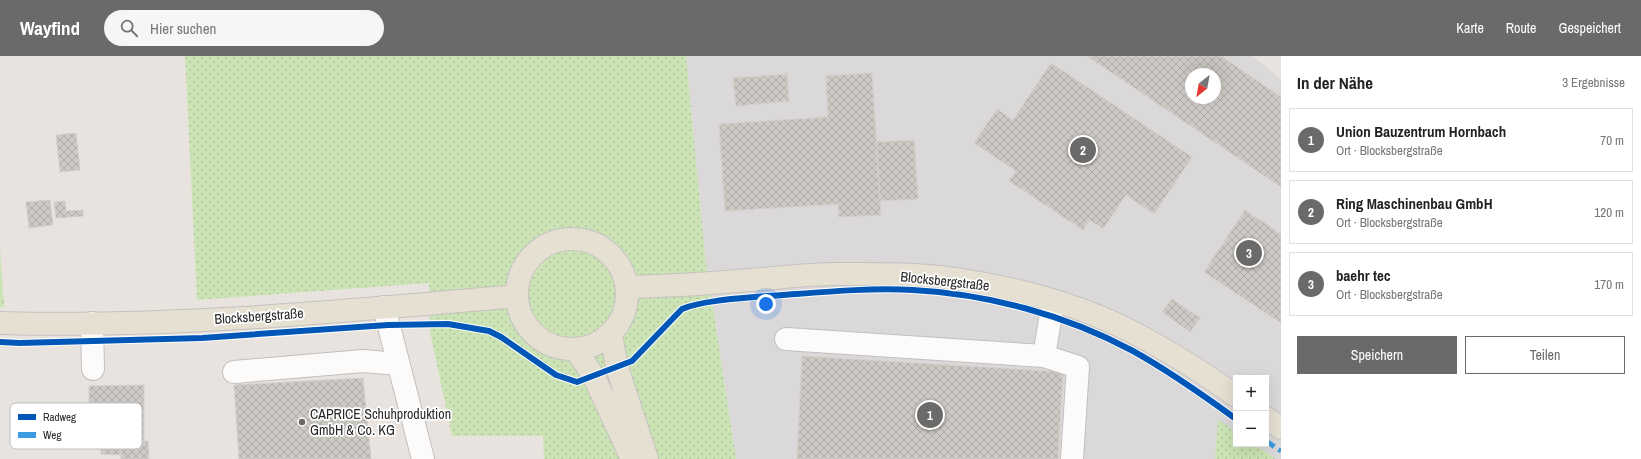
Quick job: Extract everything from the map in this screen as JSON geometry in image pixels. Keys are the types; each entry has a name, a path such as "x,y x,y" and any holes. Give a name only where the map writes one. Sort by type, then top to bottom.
{"main road":[{"path":"578,238 596,243 611,254 623,269 628,288 627,304 622,321 611,334 595,345 576,350 561,349 547,344 535,335 525,324 519,311 517,296 519,277 528,260 541,247 558,240 578,238"},
{"name":"Blocksbergstraße","path":"628,288 675,286 833,274 917,276 956,279 1028,294 1080,310 1121,327 1206,375 1233,394"},
{"name":"Blocksbergstraße","path":"0,323 186,321 278,316 517,296"},
{"path":"611,334 617,367 647,459"},
{"path":"576,350 594,377 632,459"},
{"path":"1269,420 1281,428"}],"lane":[{"path":"1044,356 1053,302"},
{"path":"384,307 423,459"},
{"path":"92,323 93,369"},
{"path":"786,339 1044,356 1078,367 1072,459"},
{"path":"234,372 363,361 398,364"}],"shaded area":[{"path":"686,56 1252,56 1281,79 1281,459 736,459 705,255"}],"green space":[{"path":"185,56 686,56 705,255 736,459 544,459 543,436 452,436 430,332 429,283 197,300"},
{"path":"0,247 4,307 0,307"},
{"path":"1218,419 1233,430 1233,447 1258,447 1276,459 1215,459"}],"building":[{"path":"1087,56 1221,56 1281,97 1281,187"},
{"path":"1051,63 1192,157 1154,214 1126,195 1103,229 1090,220 1083,230 1009,181 1016,171 974,143 997,109 1013,120"},
{"path":"872,73 881,215 839,217 838,204 725,211 719,124 828,117 826,76"},
{"path":"787,74 789,101 736,106 733,78"},
{"path":"76,133 80,170 60,172 56,135"},
{"path":"914,140 918,199 880,201 876,142"},
{"path":"50,200 53,225 29,228 26,202"},
{"path":"65,201 66,211 83,210 83,216 56,218 54,202"},
{"path":"1245,210 1281,234 1281,323 1204,272"},
{"path":"1172,299 1200,318 1190,332 1162,312"},
{"path":"802,356 1063,372 1058,459 797,459"},
{"name":"CAPRICE Schuhproduktion GmbH & Co. KG","path":"363,378 371,459 239,459 234,385"},
{"path":"144,385 144,441 142,441 142,403 89,403 89,386"},
{"path":"142,441 148,441 149,459 121,459 121,449 142,449"},
{"path":"101,449 121,449 121,455 101,454"}],"marked path":[{"path":"1269,443 1281,451"}],"cycle path":[{"path":"0,342 20,343 202,338 388,325 448,324 489,331 501,337 556,375 577,382 632,361 682,309 692,305 732,299 825,292 898,289 970,296 1026,308 1081,327 1133,351 1186,384 1233,417"}],"place":[{"name":"Ring Maschinenbau GmbH","path":"1083,150"},
{"name":"baehr tec","path":"1249,253"},
{"name":"Union Bauzentrum Hornbach","path":"930,415"},
{"name":"CAPRICE Schuhproduktion GmbH & Co. KG","path":"302,422"}]}
